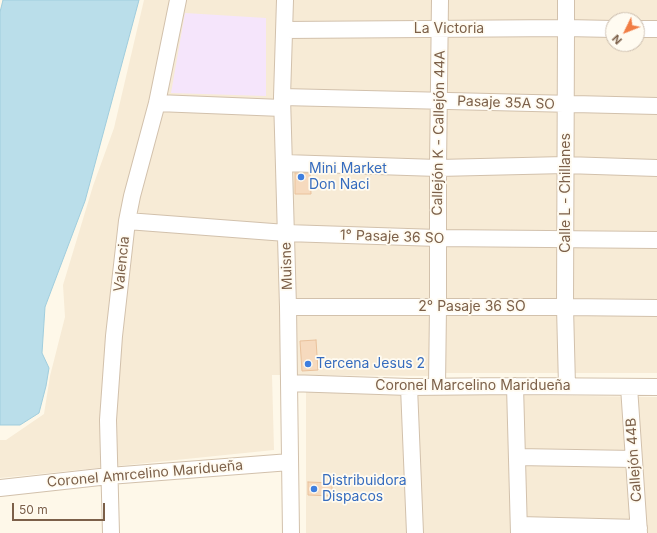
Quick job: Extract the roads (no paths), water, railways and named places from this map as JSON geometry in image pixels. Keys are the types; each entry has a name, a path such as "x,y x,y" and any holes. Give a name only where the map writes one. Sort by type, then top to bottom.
{"street":[{"name":"Valencia","path":"111,533 108,420 114,336 127,221 132,196 157,103 178,0"},
{"name":"Muisne","path":"285,0 282,103 288,307 291,533"},
{"name":"Callejón K - Callejón 44A","path":"437,386 440,0"},
{"name":"Calle L - Chillanes","path":"566,0 565,307 567,386"},
{"name":"La Victoria","path":"284,30 605,29"},
{"path":"645,29 657,29"},
{"name":"Pasaje 35A SO","path":"157,103 439,101 657,106"},
{"path":"284,163 438,168 565,165 657,168"},
{"name":"1° Pasaje 36 SO","path":"127,221 286,233 438,238 657,240"},
{"name":"2° Pasaje 36 SO","path":"288,307 438,306 657,308"},
{"name":"Coronel Marcelino Maridueña","path":"288,383 409,387 657,387"},
{"path":"515,386 519,529 639,531"},
{"path":"409,387 415,533"},
{"name":"Callejón 44B","path":"629,387 639,531"},
{"path":"517,458 634,459"},
{"name":"Coronel Amrcelino Maridueña","path":"0,488 109,476 290,462"}],"water":[{"path":"3,0 139,0 85,201 45,307 42,353 49,368 39,413 20,425 0,425 0,12"}],"place":[{"name":"Mini Market Don Naci","path":"301,177"},
{"name":"Tercena Jesus 2","path":"308,364"},
{"name":"Distribuidora Dispacos","path":"314,489"}]}
